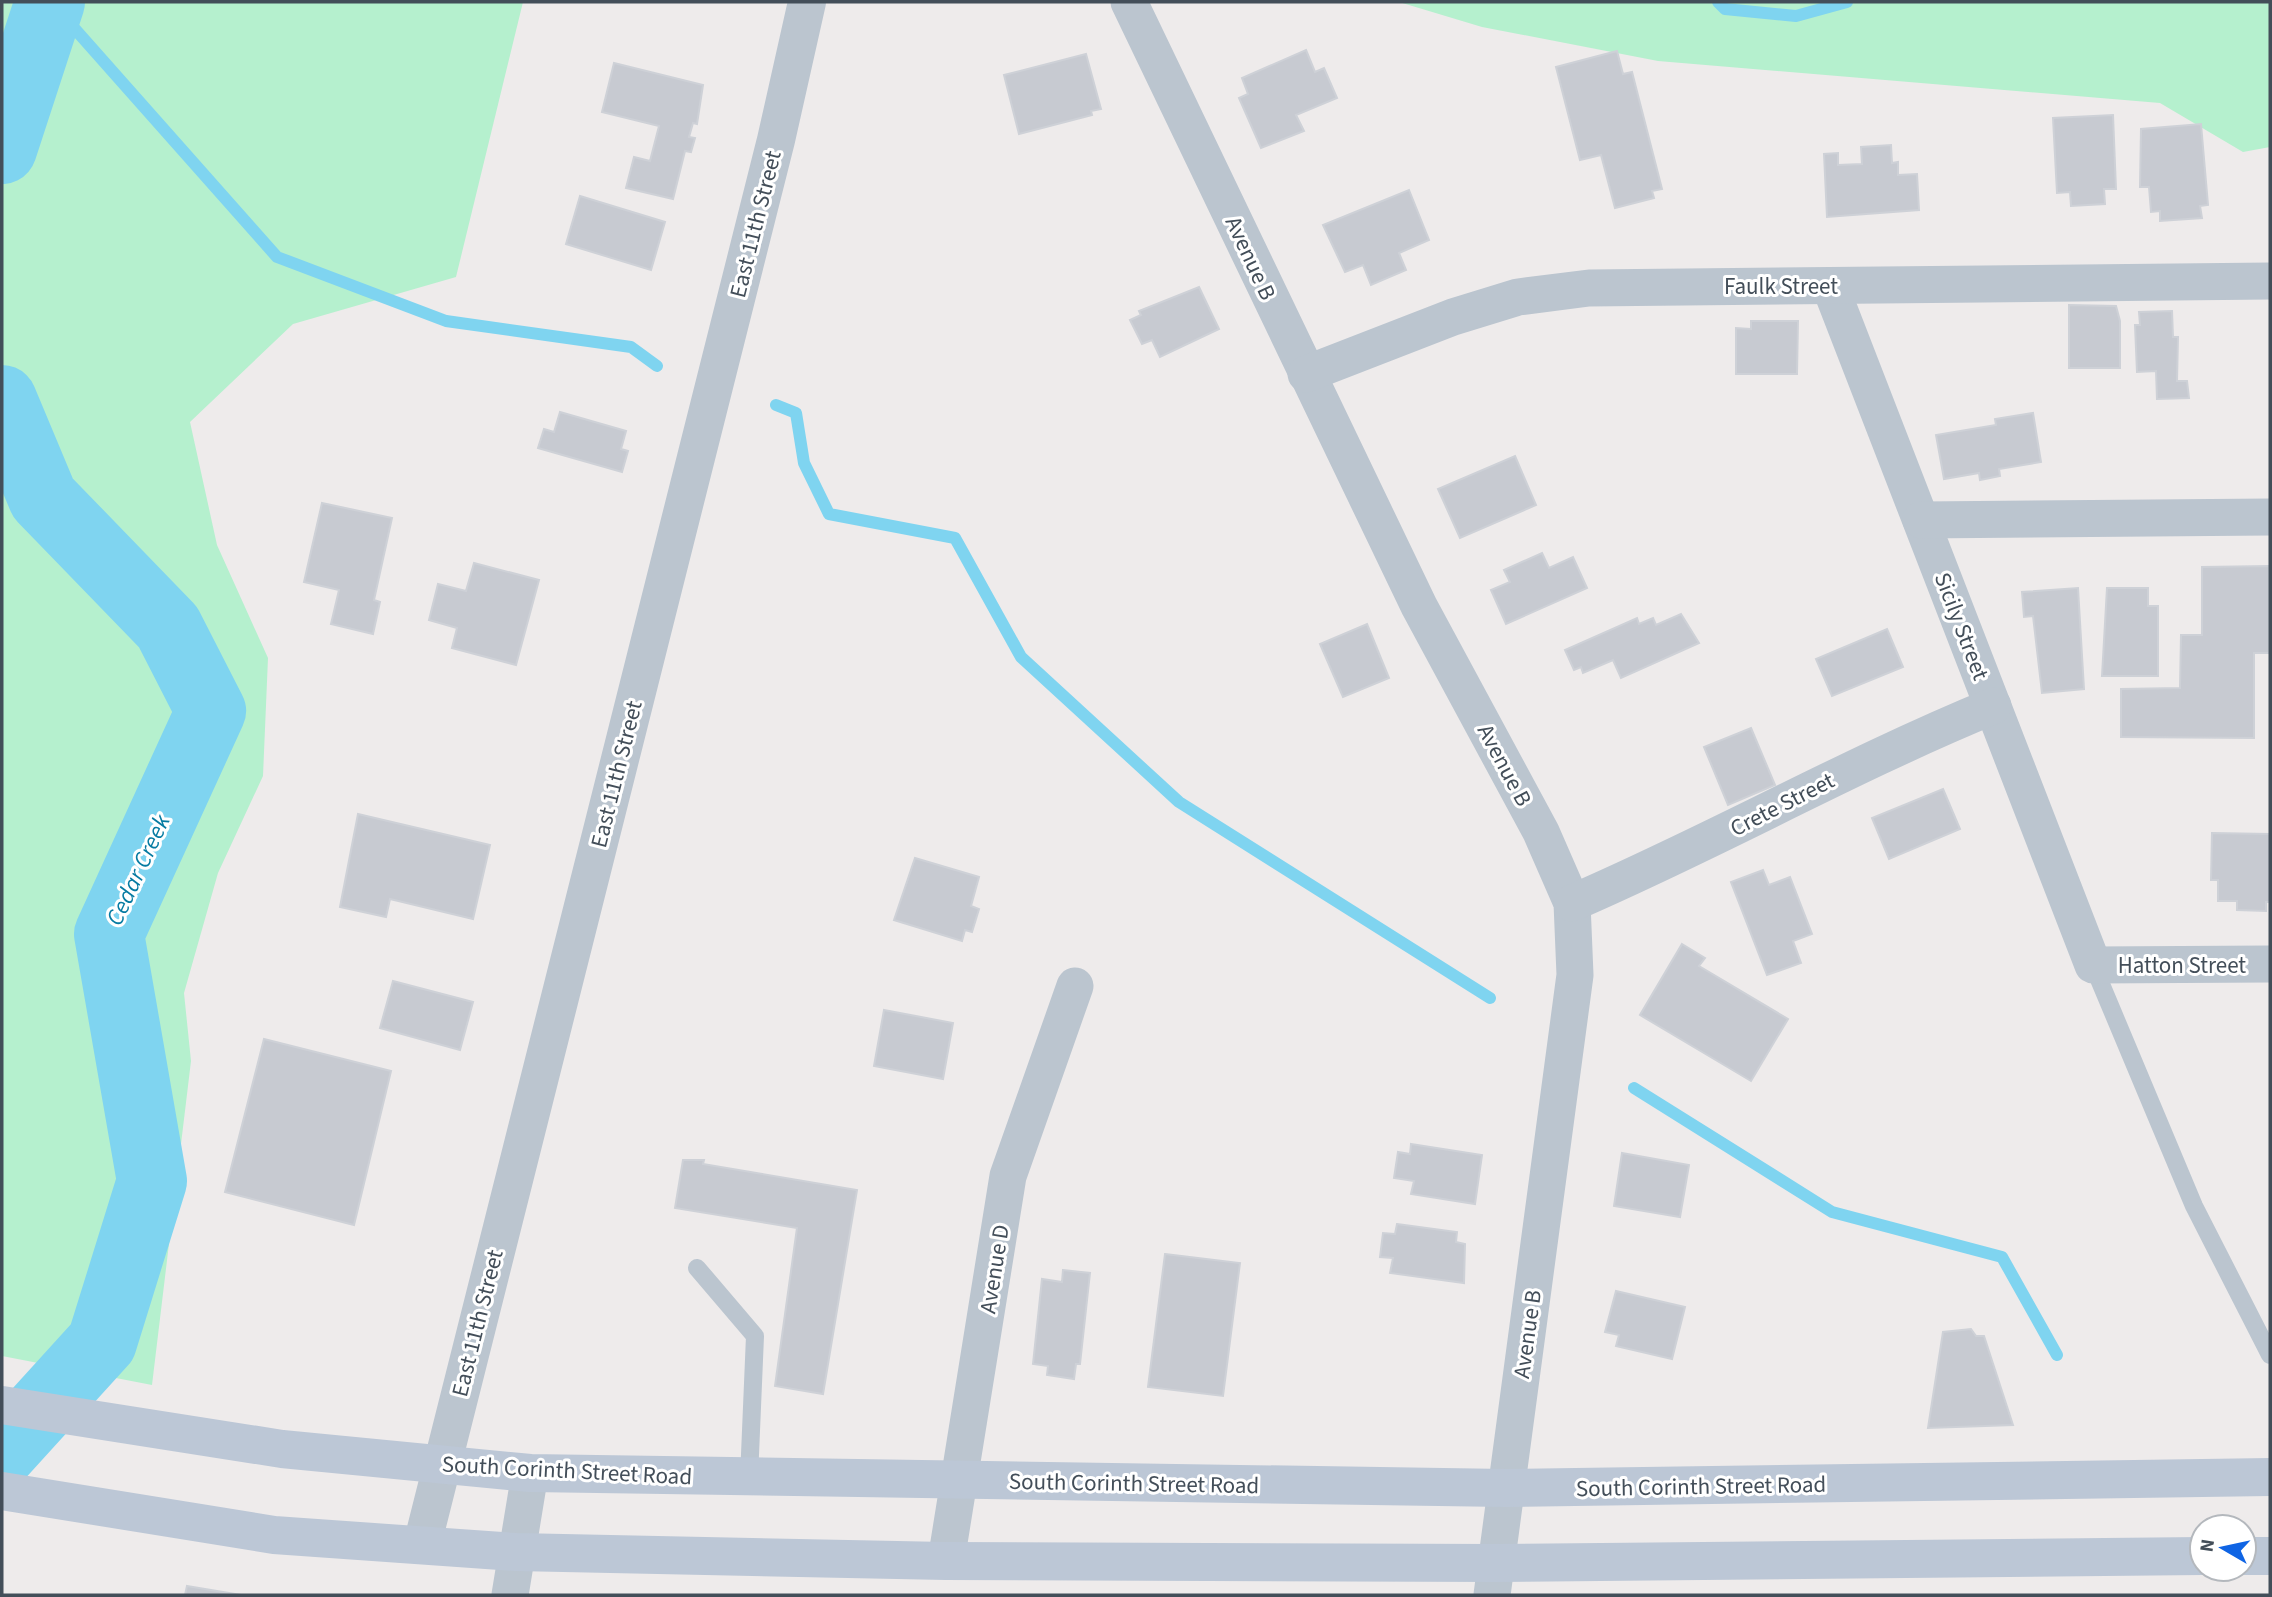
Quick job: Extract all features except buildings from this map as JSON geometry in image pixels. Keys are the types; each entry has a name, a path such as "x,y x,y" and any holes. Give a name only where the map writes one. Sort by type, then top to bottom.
{"main road":[{"name":"South Corinth Street Road","path":"2,1405 282,1448 530,1473 1506,1488 2270,1477"},
{"path":"2,1491 274,1535 516,1552 946,1561 1494,1579 2188,1556"}],"street":[{"name":"East 11th Street","path":"422,1545 776,141 807,2"},
{"name":"Avenue B","path":"1129,2 1419,606 1541,832 1572,903 1575,975 1494,1579"},
{"name":"Faulk Street","path":"1306,374 1453,317 1518,297 1589,288 2270,281"},
{"name":"Sicily Street","path":"1830,286 2093,965"},
{"path":"1921,520 2270,517"},
{"name":"Crete Street","path":"1572,903 1678,858 1905,742 1993,706"},
{"name":"Hatton Street","path":"2093,965 2270,964"},
{"name":"Avenue D","path":"946,1561 1008,1176 1075,986"},
{"path":"510,1595 530,1473"}],"lane":[{"path":"2093,965 2194,1206 2270,1355"},
{"path":"696,1268 755,1336 749,1478"}],"green space":[{"path":"2,2 523,2 456,277 293,324 190,422 217,545 268,658 263,776 218,873 184,993 191,1061 152,1385 2,1356"},
{"path":"1399,2 2270,2 2270,147 2243,152 2160,103 1658,61 1482,27"}],"waterway":[{"name":"Cedar Creek","path":"2,149 50,2"},
{"path":"51,2 277,257 446,321 631,347 657,366"},
{"path":"1718,2 1725,9 1796,16 1847,2"},
{"name":"Cedar Creek","path":"2,400 43,498 168,627 211,711 109,934 152,1181 102,1342 2,1452"},
{"path":"776,405 796,413 804,463 829,514 955,538 1021,657 1179,802 1490,998"},
{"path":"1634,1088 1832,1212 2002,1257 2057,1355"}]}
